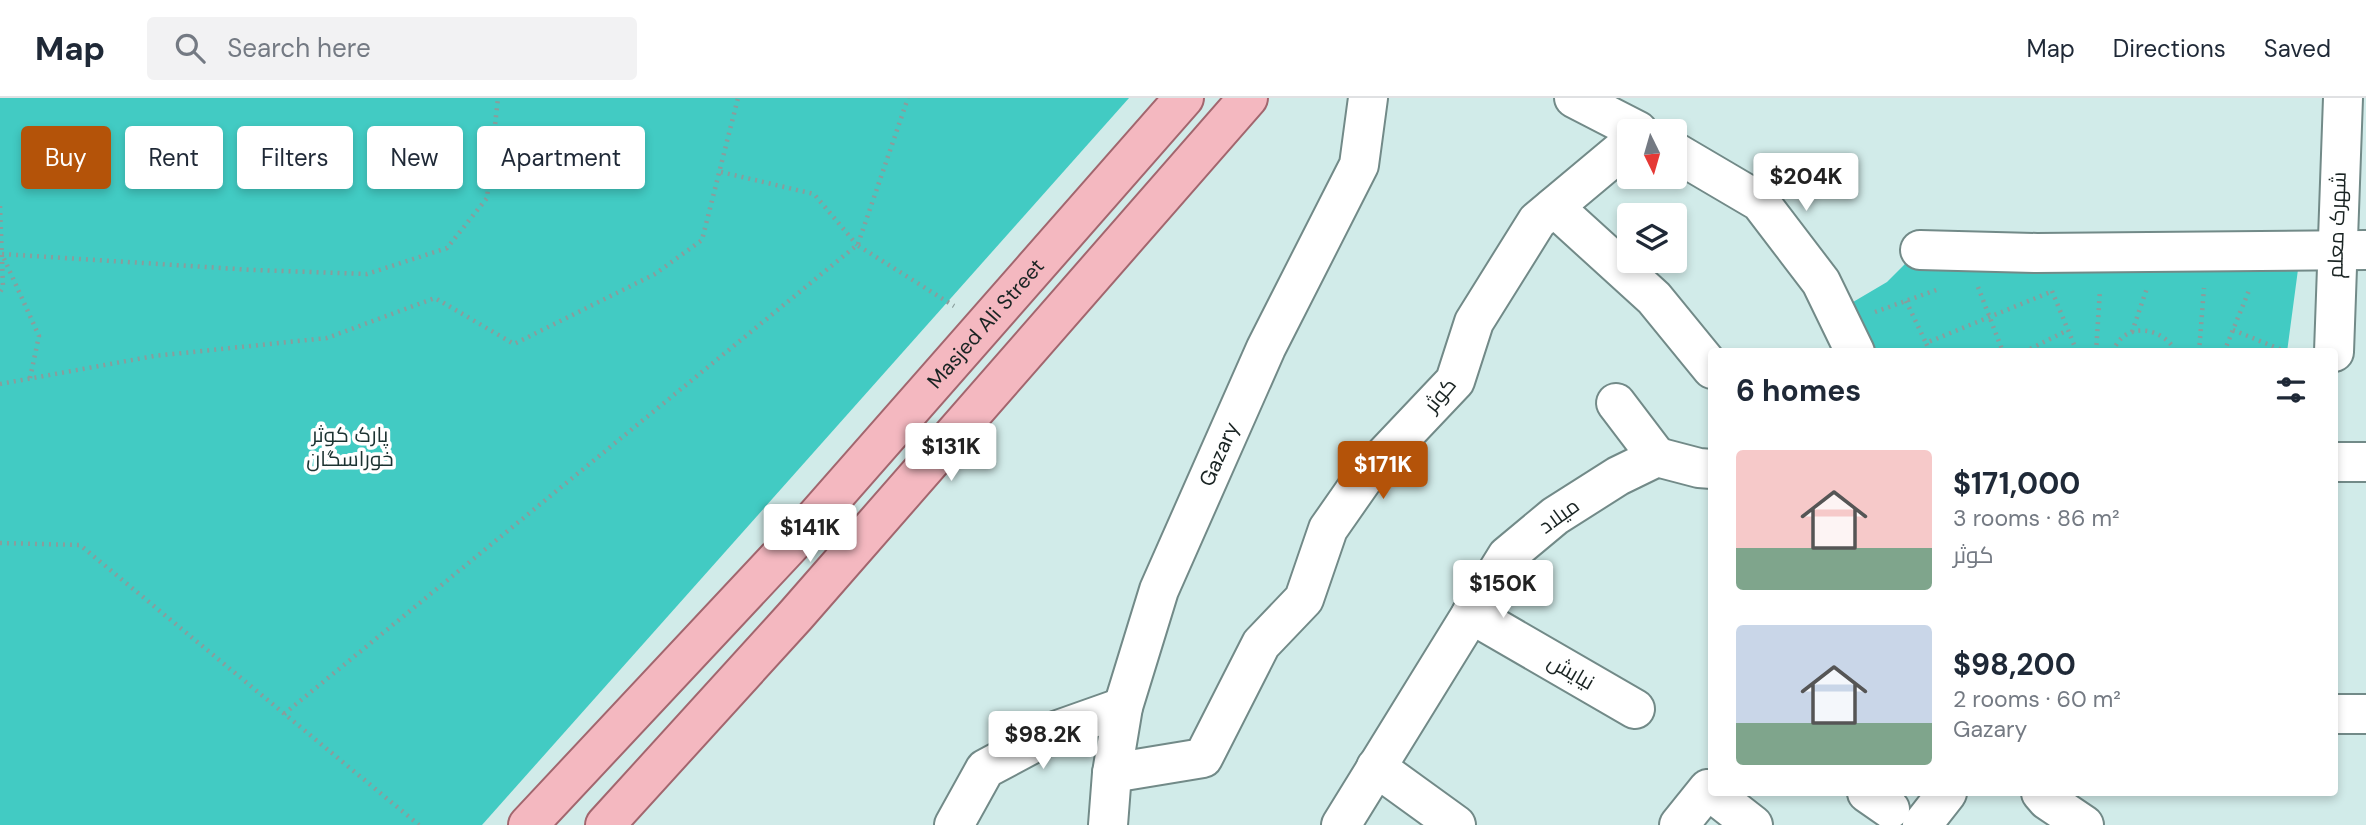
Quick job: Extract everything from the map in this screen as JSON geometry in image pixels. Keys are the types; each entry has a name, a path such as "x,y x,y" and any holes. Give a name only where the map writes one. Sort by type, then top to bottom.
{"main road":[{"name":"Masjed Ali Street","path":"528,825 808,526 1184,98"},
{"path":"605,825 848,555 1248,98"},
{"path":"808,526 848,555"}],"street":[{"name":"Gazary","path":"1108,825 1112,773 1123,707 1159,590 1266,348 1359,165 1368,98"},
{"path":"1574,98 1617,120"},
{"name":"شهرک معلم","path":"2335,348 2351,250 2343,98"},
{"name":"کوثر","path":"1112,773 1203,758 1261,644 1304,599 1328,529 1365,476 1455,381 1475,322 1537,221 1617,154"},
{"path":"1687,159 1760,202 1821,282 1853,348"},
{"path":"1554,207 1654,298 1708,364"},
{"path":"1920,250 2148,270 2351,250"},
{"path":"1616,402 1657,457 1708,469"},
{"name":"میلاد","path":"1340,825 1507,556 1555,516 1618,475 1657,457"},
{"path":"2338,461 2366,461"},
{"name":"نیایش","path":"1472,614 1635,709"},
{"path":"954,825 985,769 1058,730 1123,707"},
{"path":"2338,714 2366,714"},
{"path":"1376,767 1457,825"},
{"path":"1679,825 1708,793"},
{"path":"1718,796 1752,825"},
{"path":"1893,809 1937,796"},
{"path":"2043,796 2084,825"}],"path":[{"path":"2,254 253,271 367,274 447,248 487,198 498,98"},
{"path":"0,384 155,356 327,338 435,298 514,344 655,274 702,240 738,98"},
{"path":"284,714 857,245 908,98"},
{"path":"721,172 814,194 857,245 984,326"},
{"path":"0,206 3,287 0,292"},
{"path":"2,254 39,336 30,378"},
{"path":"2148,270 2158,288"},
{"path":"2135,289 2148,270"},
{"path":"2132,331 2148,270"},
{"path":"1974,276 2001,348"},
{"path":"2226,348 2250,287 2239,287"},
{"path":"2192,288 2215,288"},
{"path":"2199,348 2204,288"},
{"path":"1926,343 2052,291 2064,290"},
{"path":"2088,290 2111,290"},
{"path":"2096,348 2100,290"},
{"path":"2052,291 2075,348"},
{"path":"1906,301 1928,348"},
{"path":"2115,348 2122,337 2132,331 2144,329 2165,336 2173,348"},
{"path":"2032,348 2068,330"},
{"path":"2233,330 2277,348"},
{"path":"0,543 80,545 419,825"}],"green space":[{"name":"پارک کوثر خوراسگان","path":"0,98 1129,98 482,825 0,825"},
{"path":"1910,259 2299,262 2288,348 1864,348 1848,305 1887,282"}]}
